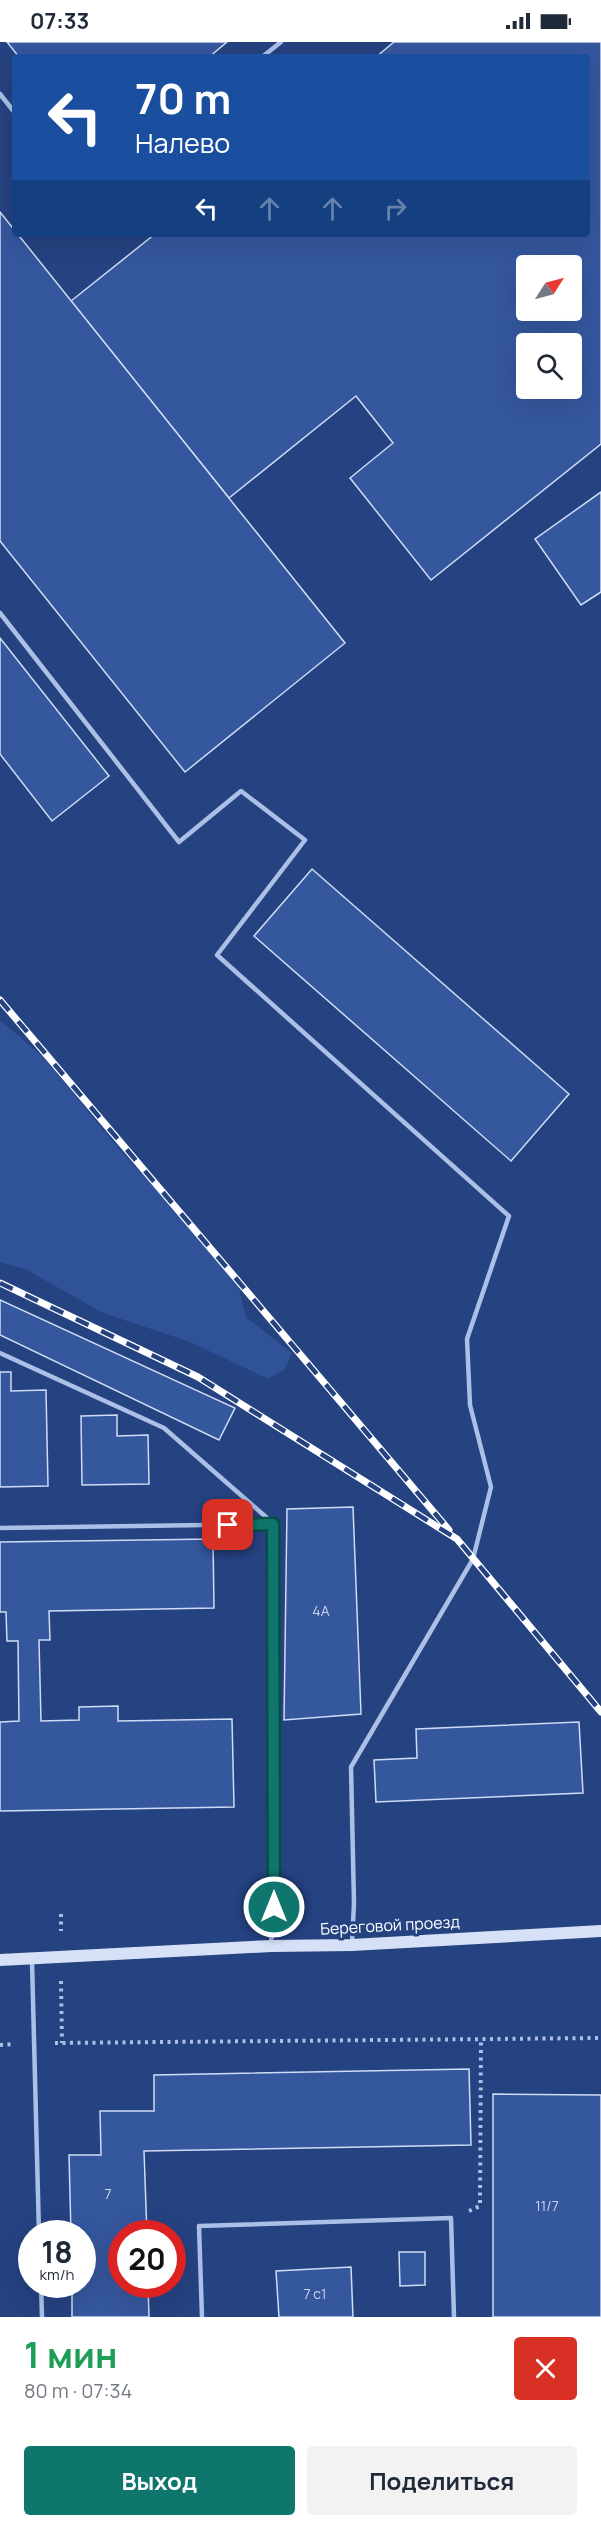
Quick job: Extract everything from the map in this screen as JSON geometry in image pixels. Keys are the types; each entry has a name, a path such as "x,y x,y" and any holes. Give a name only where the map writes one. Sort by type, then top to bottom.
{"street":[{"name":"Береговой проезд","path":"0,1960 271,1946 352,1945 601,1931"}],"lane":[{"path":"266,54 281,42"},
{"path":"0,94 12,109"},
{"path":"0,613 179,842 241,791 304,840 217,955 509,1216 467,1340 470,1405 491,1486 473,1559 351,1767 354,1903 352,1945"},
{"path":"0,1353 164,1428 273,1524 274,1907 271,1946"},
{"path":"0,1528 273,1524"},
{"path":"32,1958 39,2220"},
{"path":"202,2317 199,2226 451,2218 454,2317"},
{"path":"41,2298 42,2317"}],"path":[{"path":"0,2045 601,2038"},
{"path":"451,2218 480,2206 481,2039"}],"shaded area":[{"path":"0,1020 43,1057 125,1156 214,1249 236,1278 246,1317 292,1353 284,1370 268,1379 190,1342 103,1313 25,1269 0,1262"}],"building":[{"path":"7,42 227,42 213,54 17,54"},
{"path":"394,42 601,42 601,444 431,580 350,478 393,443 356,396 229,498 71,301 151,237 590,237 590,54 380,54"},
{"path":"0,212 12,227 12,237 20,237 345,643 185,772 0,541"},
{"path":"601,492 601,592 581,605 535,539"},
{"path":"0,638 109,776 52,821 0,754"},
{"path":"312,869 569,1094 511,1161 254,936"},
{"path":"0,1300 235,1408 219,1440 0,1335"},
{"path":"0,1372 11,1372 11,1391 46,1390 48,1486 0,1487"},
{"path":"117,1415 117,1436 148,1435 149,1484 82,1485 81,1416"},
{"path":"353,1507 361,1714 284,1720 287,1509"},
{"path":"213,1539 214,1608 49,1611 50,1640 39,1640 41,1721 79,1720 79,1707 118,1706 118,1721 232,1719 234,1807 0,1811 0,1722 19,1721 18,1641 7,1641 6,1612 0,1612 0,1542"},
{"path":"579,1722 583,1793 376,1802 374,1760 417,1758 416,1729"},
{"path":"469,2069 471,2145 144,2151 146,2220 108,2220 108,2298 148,2298 149,2317 72,2317 72,2298 96,2298 96,2220 71,2220 69,2155 101,2155 100,2111 154,2111 154,2075"},
{"path":"493,2094 601,2095 601,2317 493,2317"},
{"path":"399,2252 425,2252 425,2285 400,2286"},
{"path":"351,2267 353,2317 279,2317 276,2271"}],"railway":[{"path":"0,1000 449,1530"},
{"path":"0,1283 198,1377 457,1539 601,1712"}],"route":[{"path":"228,1525 273,1524 274,1907"}]}
